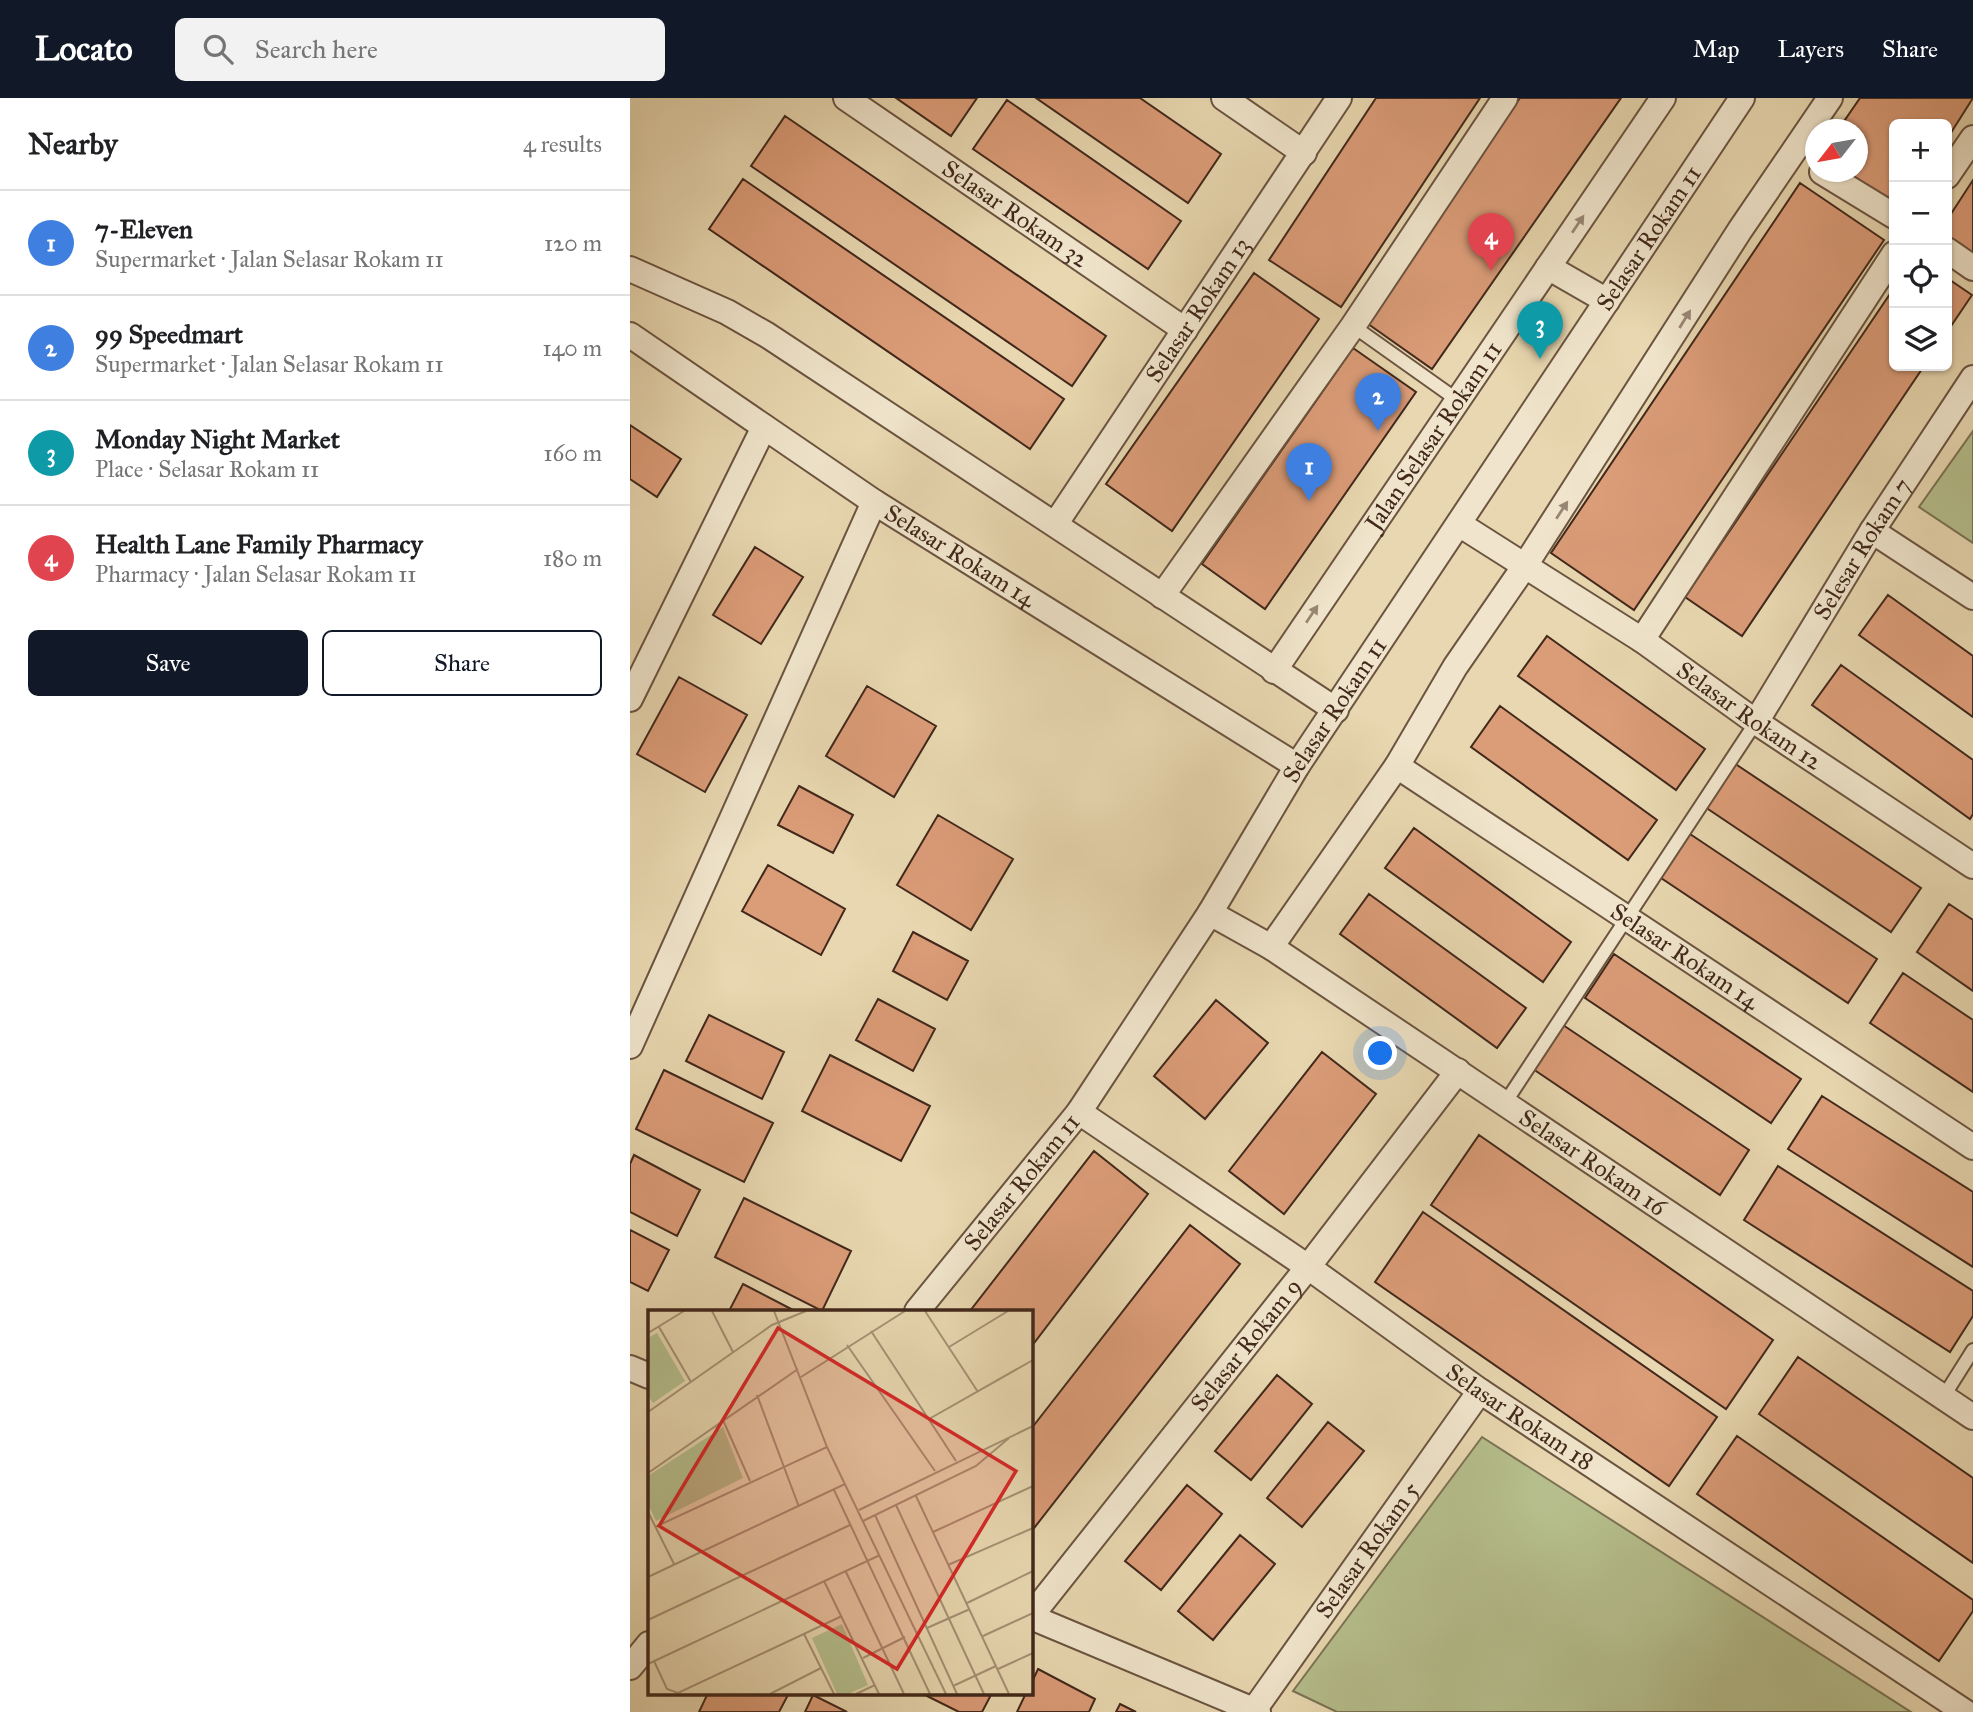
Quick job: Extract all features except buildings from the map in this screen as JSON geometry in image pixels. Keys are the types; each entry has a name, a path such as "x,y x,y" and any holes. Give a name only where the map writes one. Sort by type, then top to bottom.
{"street":[{"name":"Selasar Rokam 32","path":"846,98 1185,330"},
{"path":"1224,98 1304,153"},
{"name":"Selasar Rokam 13","path":"1056,523 1339,98"},
{"path":"1162,596 1353,326 1505,98"},
{"name":"Jalan Selasar Rokam 11","path":"1274,670 1663,98"},
{"name":"Selasar Rokam 11","path":"918,1310 1079,1112 1210,914 1297,766 1742,98"},
{"path":"1271,947 1397,766 1455,667 1524,567 1830,98"},
{"path":"1952,169 1973,138"},
{"path":"1792,153 1805,161"},
{"path":"1838,182 1889,213"},
{"path":"1952,253 1973,268"},
{"path":"1642,640 1889,262"},
{"path":"1548,267 1607,301"},
{"path":"630,269 727,312 767,335 1336,710"},
{"name":"Selasar Rokam 14","path":"630,335 874,502 1297,766"},
{"name":"Selesar Rokam 7","path":"1756,722 1872,531 1973,378"},
{"path":"632,690 764,427"},
{"path":"630,1046 874,502"},
{"name":"Selasar Rokam 12","path":"1459,524 1642,640 1756,722 1973,866"},
{"path":"1872,531 1973,597"},
{"name":"Selasar Rokam 14","path":"1397,766 1973,1147"},
{"name":"Selasar Rokam 16","path":"1210,914 1271,947 1973,1417"},
{"name":"Selasar Rokam 9","path":"1032,1615 1308,1267 1458,1071"},
{"name":"Selasar Rokam 18","path":"1079,1112 1308,1267 1480,1391 1965,1712"},
{"path":"630,1368 648,1376"},
{"name":"Selasar Rokam 5","path":"1256,1711 1480,1391"},
{"path":"1032,1616 1256,1711"},
{"path":"630,1667 648,1645"}],"lane":[{"path":"1353,326 1456,399"},
{"path":"1505,1103 1756,722"},
{"path":"1944,1396 1973,1350"}],"green space":[{"path":"1973,431 1973,543 1919,507"},
{"path":"1482,1437 1911,1712 1337,1712 1293,1691"}],"place":[{"name":"Health Lane Family Pharmacy","path":"1491,271"},
{"name":"Monday Night Market","path":"1540,359"},
{"name":"99 Speedmart","path":"1378,431"},
{"name":"7-Eleven","path":"1309,501"}]}
